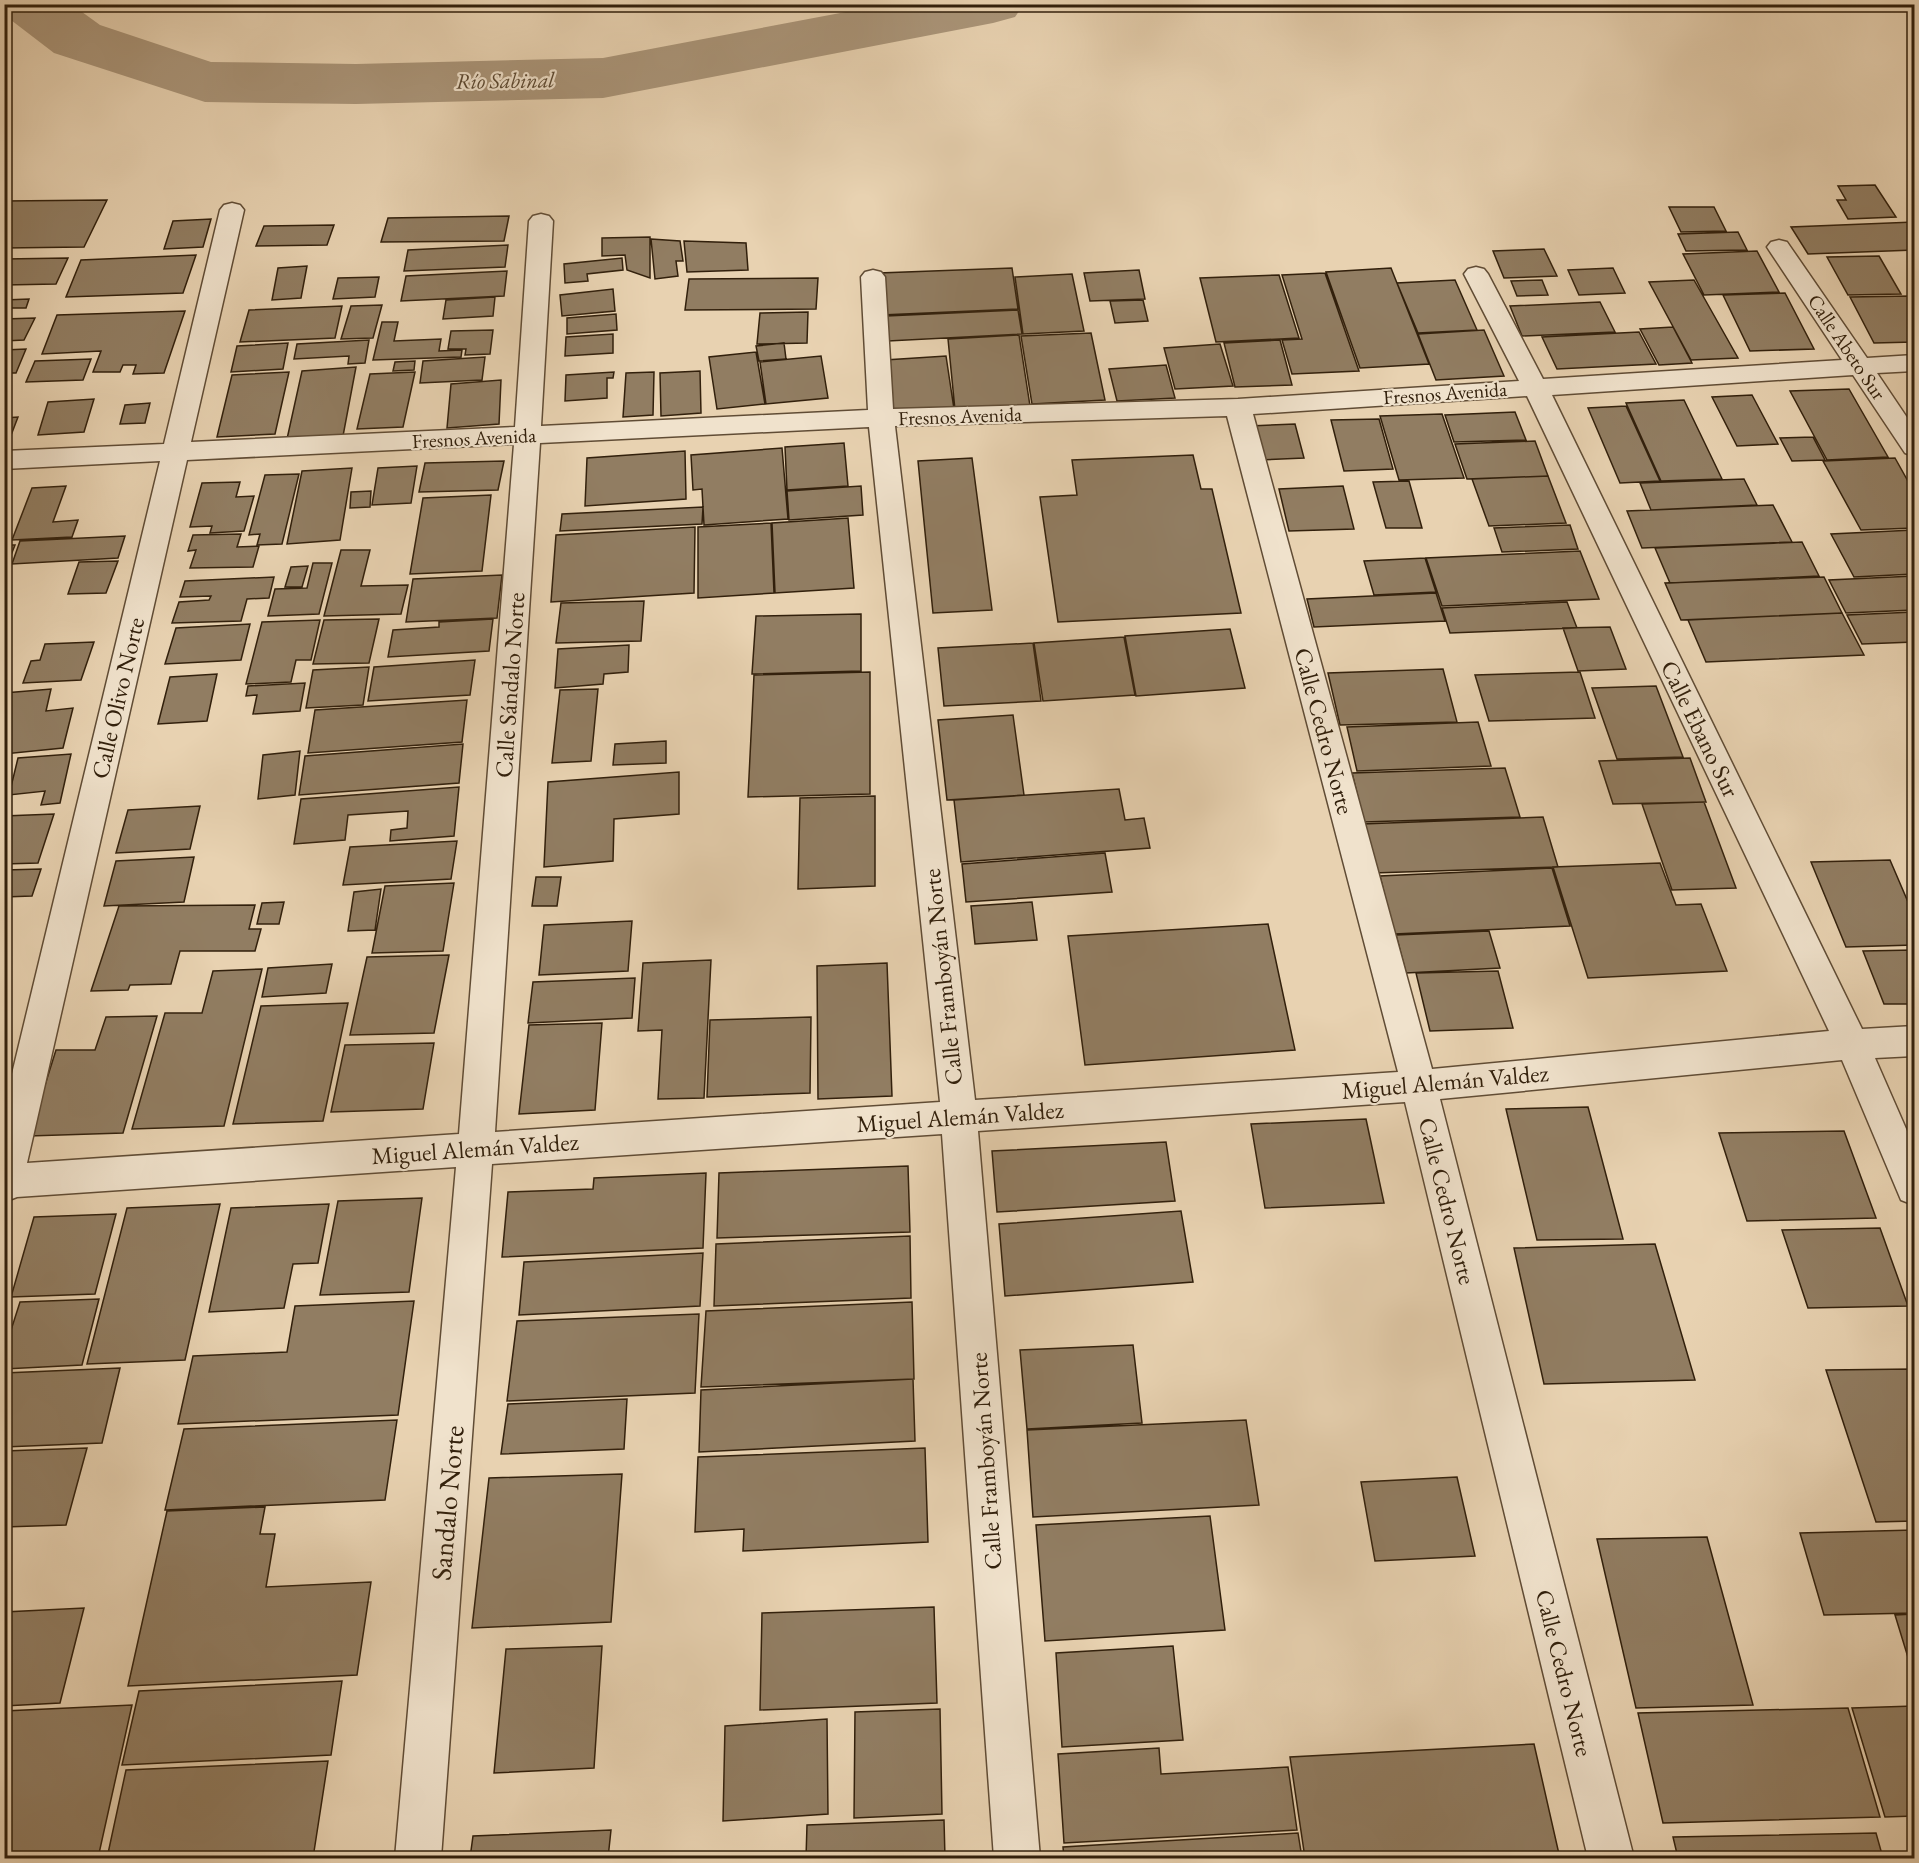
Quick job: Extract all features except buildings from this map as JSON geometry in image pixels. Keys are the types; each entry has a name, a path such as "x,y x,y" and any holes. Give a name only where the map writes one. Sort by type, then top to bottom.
{"street":[{"name":"Calle Olivo Norte","path":"5,1182 232,210"},
{"name":"Calle Sándalo Norte","path":"476,1148 528,435 541,221"},
{"name":"Calle Abeto Sur","path":"1779,247 1914,447"},
{"name":"Calle Ebano Sur","path":"1476,274 1535,387 1852,1044 1914,1188"},
{"name":"Calle Framboyán Norte","path":"873,277 881,418 959,1117 1017,1858"},
{"name":"Fresnos Avenida","path":"4,460 881,418 1238,407 1914,363"},
{"name":"Calle Cedro Norte","path":"1238,407 1419,1086 1611,1858"},
{"name":"Miguel Alemán Valdez","path":"5,1182 476,1148 1419,1086 1852,1044 1914,1041"},
{"name":"Sandalo Norte","path":"418,1858 476,1148"}],"waterway":[{"name":"Río Sabinal","path":"29,4 77,39 205,82 356,84 603,78 993,4"}]}
